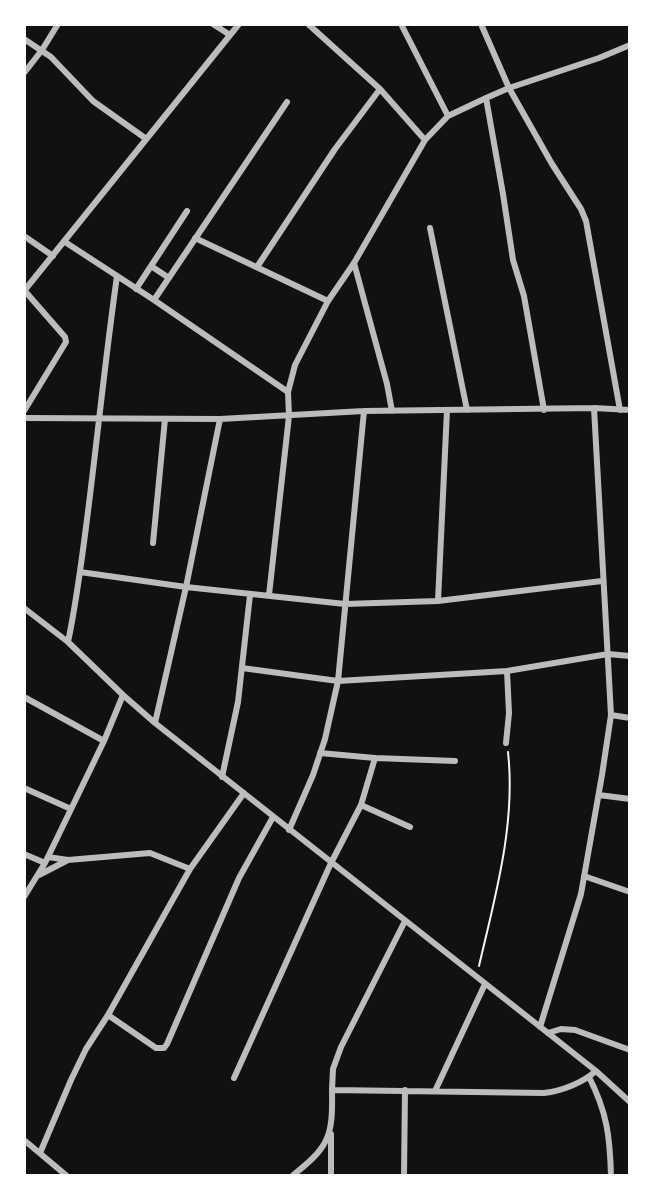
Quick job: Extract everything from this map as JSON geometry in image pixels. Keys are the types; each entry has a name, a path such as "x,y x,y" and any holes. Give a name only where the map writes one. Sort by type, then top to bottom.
{"street":[{"path":"24,73 58,24"},
{"path":"213,24 230,35"},
{"path":"24,411 66,342 24,290 239,24"},
{"path":"308,24 380,89 425,140"},
{"path":"401,24 448,116"},
{"path":"481,24 509,88 586,221 620,410"},
{"path":"24,39 42,50 93,101 145,138"},
{"path":"269,595 289,416 288,392 295,365 328,301 354,263 425,140 448,116 486,98 630,45"},
{"path":"257,267 335,149 380,89"},
{"path":"486,98 513,260 524,296 544,410"},
{"path":"154,300 287,102"},
{"path":"136,289 187,211"},
{"path":"430,228 467,410"},
{"path":"24,236 53,256"},
{"path":"195,238 328,301"},
{"path":"65,242 288,392"},
{"path":"354,263 392,411"},
{"path":"151,266 169,278"},
{"path":"68,642 77,598 117,276"},
{"path":"540,1027 584,876 611,715 594,408"},
{"path":"438,601 447,410"},
{"path":"24,418 220,419 364,411 630,410"},
{"path":"289,830 320,753 338,681 364,411"},
{"path":"153,543 165,419"},
{"path":"155,723 220,419"},
{"path":"80,572 250,595 345,604 438,601 602,581"},
{"path":"222,777 236,717 250,595"},
{"path":"24,608 68,642 155,723 548,1033 630,1102"},
{"path":"242,668 338,681 507,671 608,654 630,656"},
{"path":"506,743 509,713 507,671"},
{"path":"24,897 71,809 123,695"},
{"path":"24,711 26,698 104,741"},
{"path":"611,715 630,718"},
{"path":"320,753 455,761"},
{"path":"234,1078 331,863 361,805 375,758"},
{"path":"24,788 71,809"},
{"path":"40,1153 86,1049 190,869 244,793"},
{"path":"599,795 630,799"},
{"path":"361,805 410,827"},
{"path":"108,1015 156,1048 164,1048 233,891 273,817"},
{"path":"24,854 46,860 68,860 150,853 190,869"},
{"path":"37,876 68,860"},
{"path":"584,876 630,892"},
{"path":"331,1176 333,1069 341,1047 405,921"},
{"path":"435,1091 485,984"},
{"path":"548,1033 561,1029 575,1030 630,1050"},
{"path":"332,1090 544,1093 593,1074"},
{"path":"593,1074 606,1122 611,1176"},
{"path":"404,1176 405,1090"},
{"path":"292,1176 320,1151 326,1141 331,1119"},
{"path":"24,1140 67,1176"}],"path":[{"path":"477,977 501,873 509,799 506,743"}]}
